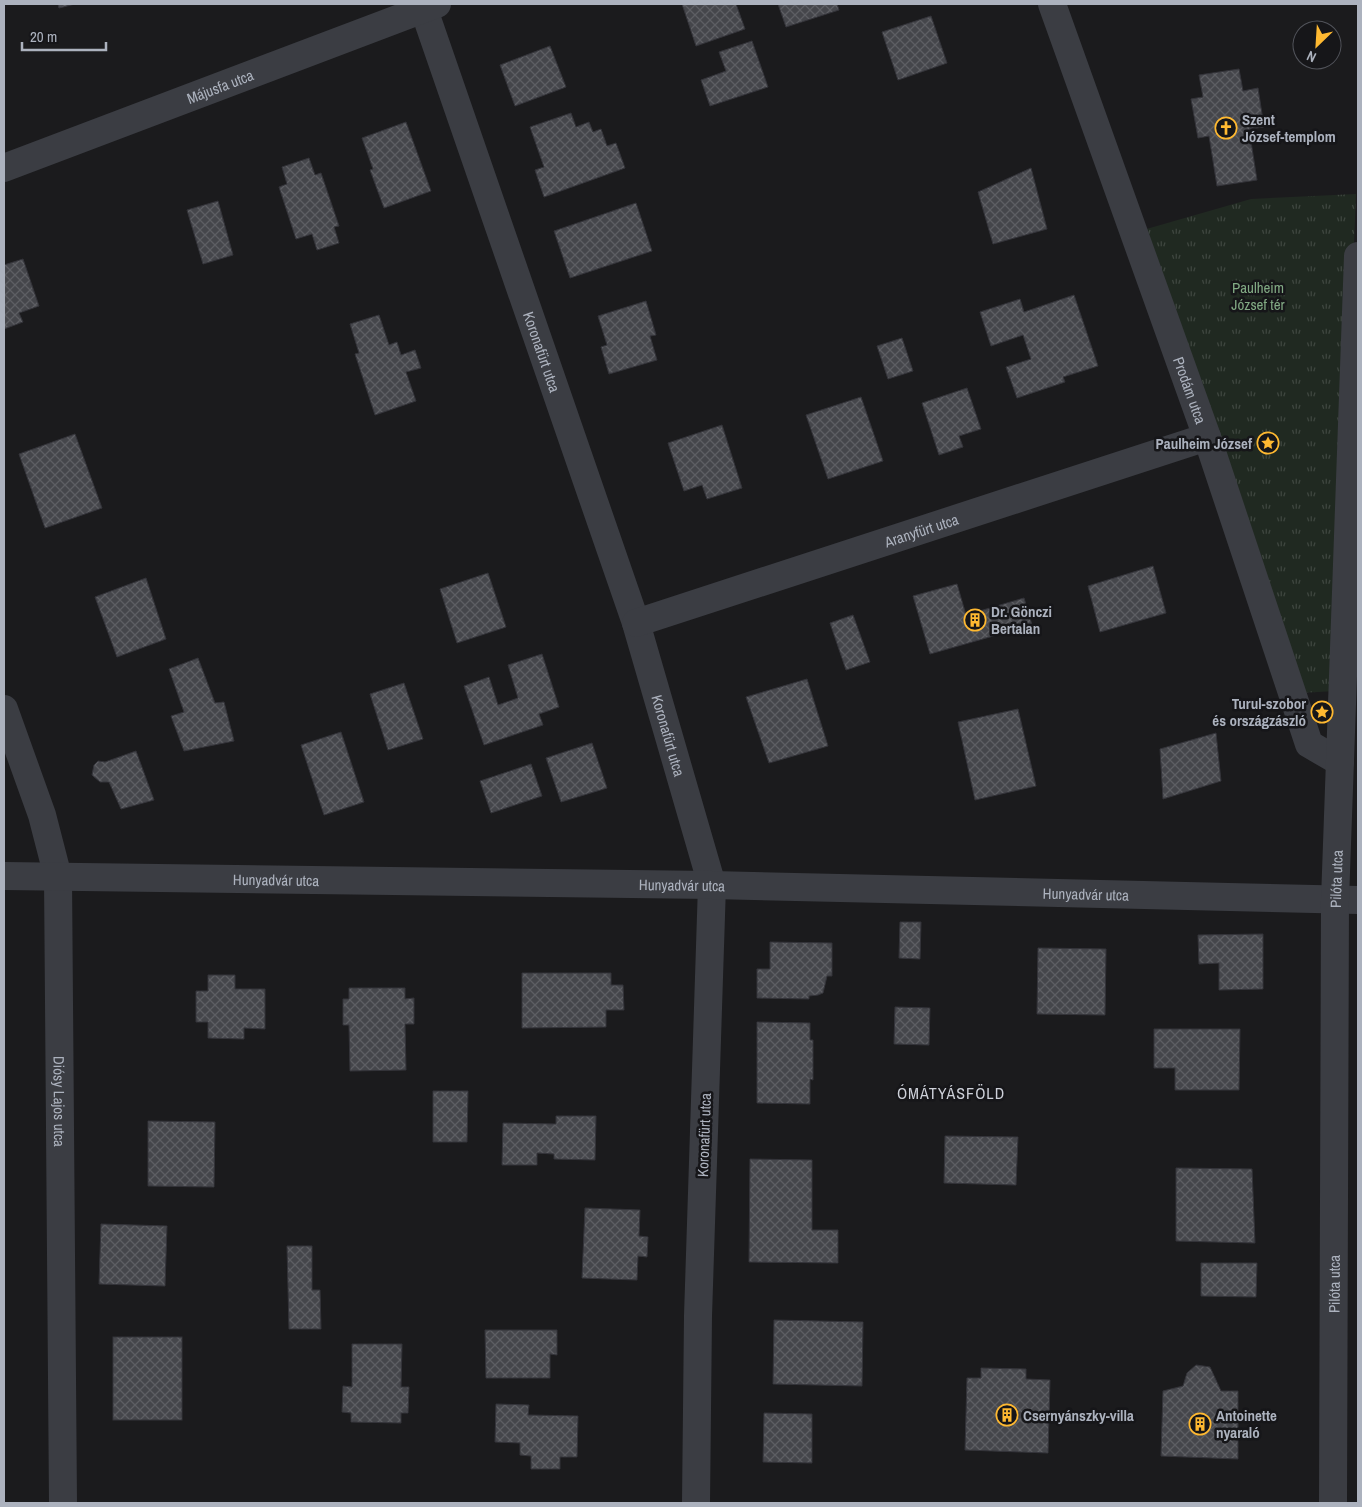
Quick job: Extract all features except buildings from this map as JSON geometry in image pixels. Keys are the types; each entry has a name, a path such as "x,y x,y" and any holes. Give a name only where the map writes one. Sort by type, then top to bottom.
{"street":[{"name":"Prodám utca","path":"1052,4 1207,437 1309,744 1340,762"},
{"name":"Májusfa utca","path":"4,168 428,5"},
{"name":"Koronafürt utca","path":"428,5 636,623 712,885 698,1316 696,1503"},
{"name":"Pilóta utca","path":"1333,1503 1347,900 1340,762 1358,256"},
{"name":"Aranyfürt utca","path":"636,623 1207,437"},
{"name":"Diósy Lajos utca","path":"4,709 42,816 58,877 63,1503"},
{"name":"Hunyadvár utca","path":"4,876 712,885 1347,900"}],"green space":[{"name":"Paulheim József tér","path":"1356,194 1336,691 1299,693 1136,232 1251,199"}],"place":[{"name":"Szent József-templom","path":"1226,128"},
{"name":"Paulheim József","path":"1268,443"},
{"name":"Dr. Gönczi Bertalan","path":"975,620"},
{"name":"Turul-szobor és országzászló","path":"1322,712"},
{"name":"Csernyánszky-villa","path":"1007,1415"},
{"name":"Antoinette nyaraló","path":"1200,1424"}],"district":[{"name":"ÓMÁTYÁSFÖLD","path":"951,1093"}]}
